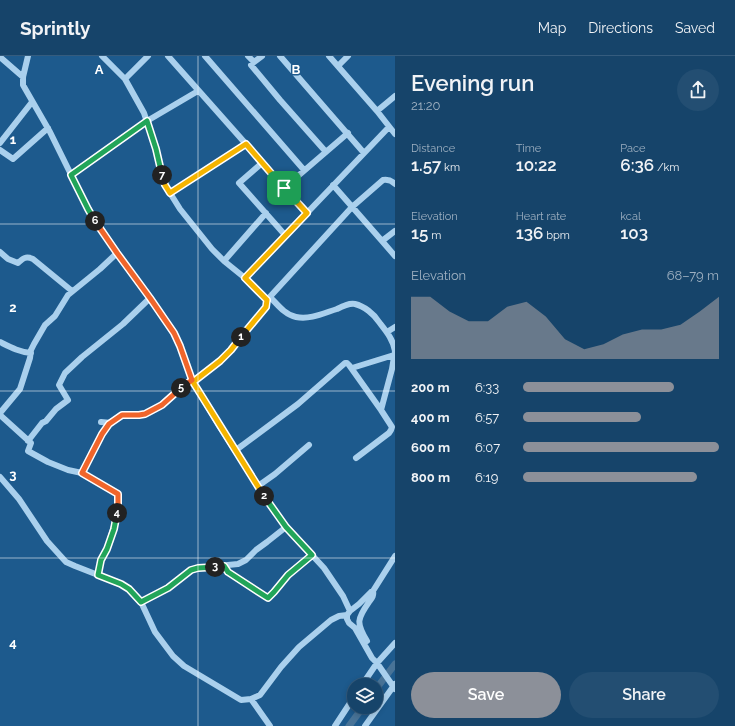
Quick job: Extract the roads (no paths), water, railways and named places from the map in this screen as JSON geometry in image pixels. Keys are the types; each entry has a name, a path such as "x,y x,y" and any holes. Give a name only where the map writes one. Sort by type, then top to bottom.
{"street":[{"path":"28,56 23,77 23,86 48,128 88,209 117,253 174,333 193,381 218,424 236,450 269,504 286,527 324,568 343,596 350,612"},
{"path":"102,56 125,79 144,113 156,149 165,185 180,209 212,249 224,261 290,316 298,318 319,315 348,304 354,304 364,308 377,319 394,344 395,351 392,369 381,410"},
{"path":"125,79 148,56"},
{"path":"168,56 307,213"},
{"path":"206,56 304,170"},
{"path":"248,56 254,62"},
{"path":"262,56 251,65 326,152"},
{"path":"280,56 364,153"},
{"path":"329,56 395,134"},
{"path":"338,66 348,56"},
{"path":"0,57 23,77"},
{"path":"71,175 147,121 198,91"},
{"path":"377,111 395,96"},
{"path":"0,143 32,102"},
{"path":"245,278 389,127"},
{"path":"0,150 13,159 48,128"},
{"path":"284,188 348,133"},
{"path":"170,193 246,144"},
{"path":"262,163 239,183 285,235"},
{"path":"82,473 102,434 111,423 122,415 145,414 162,405 220,361 231,350 266,307 268,298 352,207 383,180 387,179 395,184"},
{"path":"333,186 395,256"},
{"path":"224,261 266,213"},
{"path":"382,241 395,230"},
{"path":"0,252 8,259 18,262 24,257 33,258 72,292"},
{"path":"98,575 101,560 107,549 117,516 118,494 82,473 68,470 48,462 28,451 31,443 0,414 20,389 34,344 45,326 55,316 68,294 100,269 117,253"},
{"path":"28,440 56,409 68,400 59,385 65,373 82,357 123,324 150,298"},
{"path":"387,332 395,327"},
{"path":"0,342 13,349 30,354"},
{"path":"352,368 394,355"},
{"path":"236,450 298,404 345,363 347,363 352,368 392,427 392,430 356,458"},
{"path":"101,422 111,423"},
{"path":"258,486 310,445"},
{"path":"0,477 19,499 47,541 66,562 121,584 129,589 141,602 155,632 184,666 241,700 251,699 260,695 281,667 299,647 331,620 358,610 360,615"},
{"path":"141,602 168,588 191,570 238,564 246,560 256,550 286,527"},
{"path":"224,566 228,572 268,598 288,575 312,555"},
{"path":"365,726 393,685 379,665 372,658 355,628 348,621 350,612 373,591 395,556"},
{"path":"373,591 374,594 360,615 359,622 360,628 379,665"},
{"path":"368,678 395,642"},
{"path":"251,699 270,726"},
{"path":"335,726 347,708"}],"waterway":[{"path":"383,680 395,664"},
{"path":"349,726 358,714"}]}
